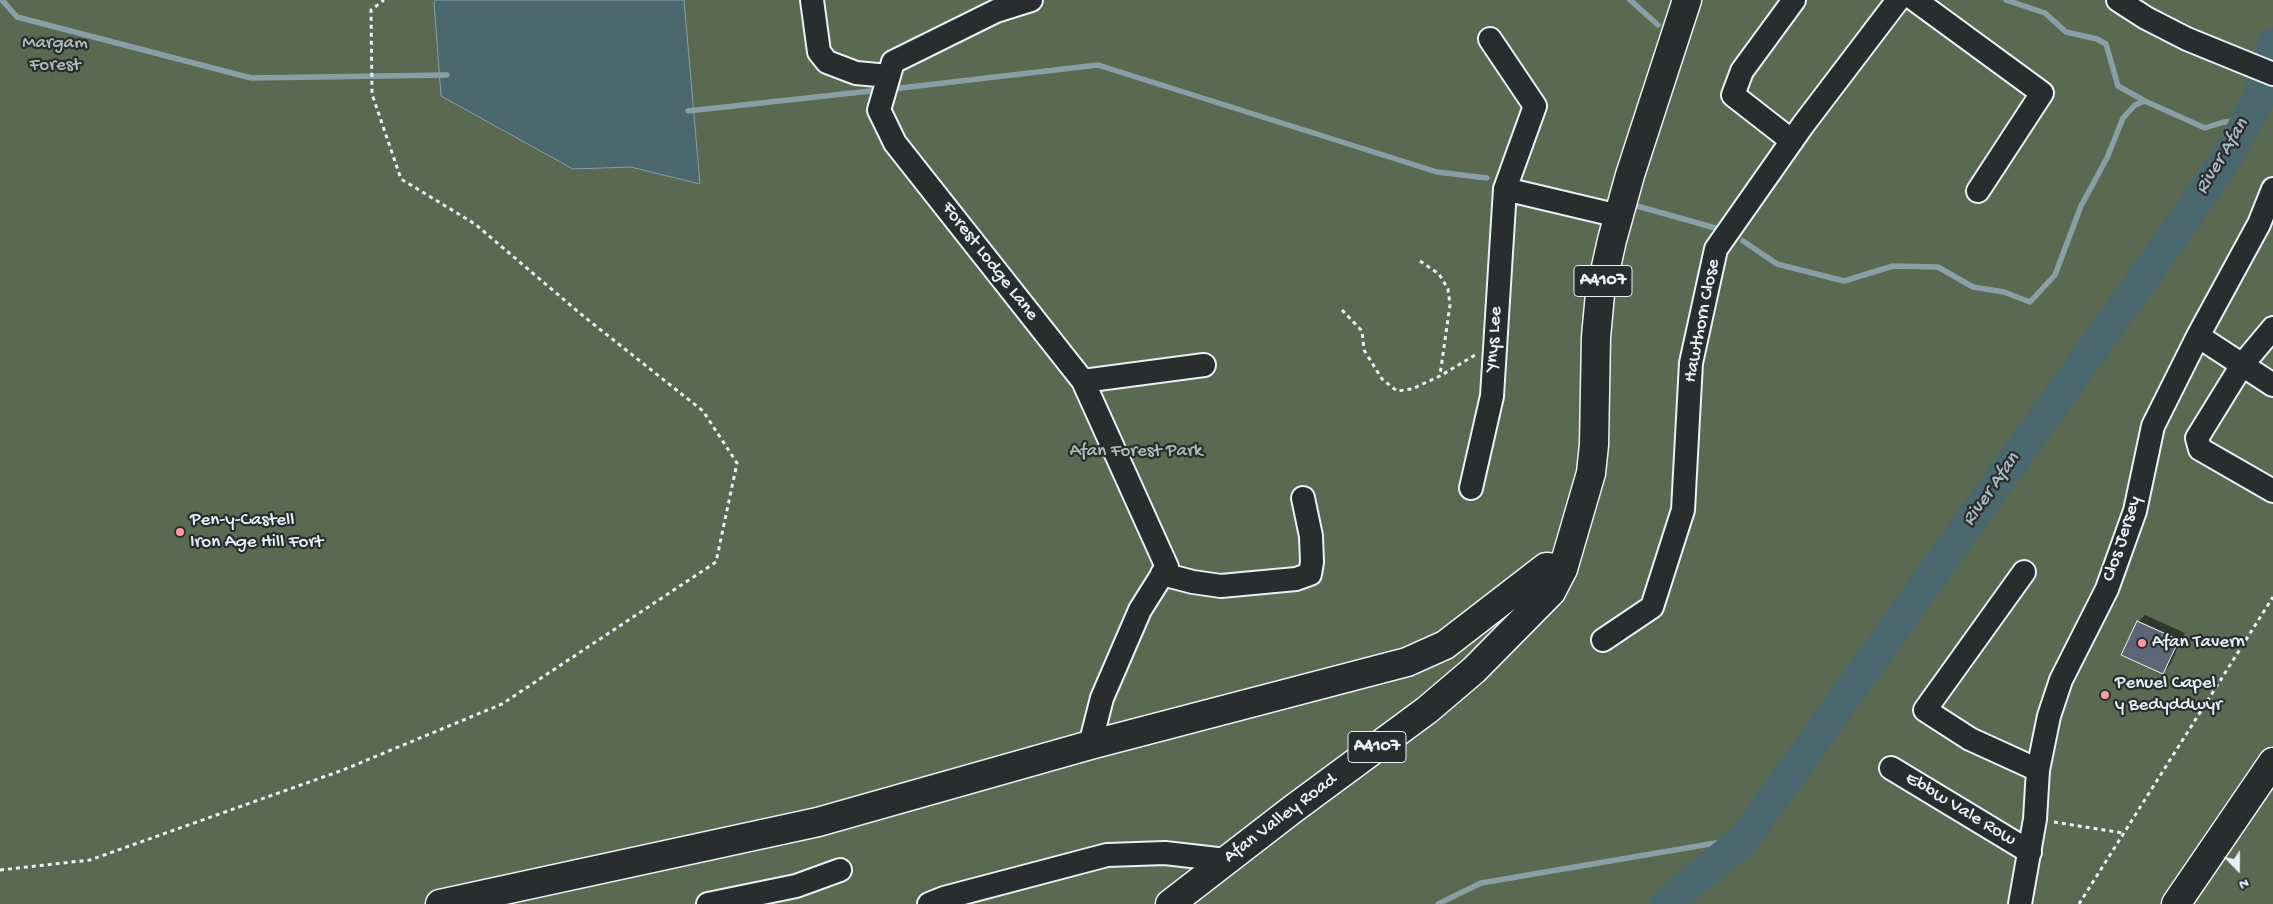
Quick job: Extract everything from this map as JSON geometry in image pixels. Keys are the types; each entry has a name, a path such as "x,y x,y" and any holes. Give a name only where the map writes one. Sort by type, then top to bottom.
{"main road":[{"name":"A4107","path":"1563,569 1591,473 1594,445 1596,337 1600,294 1618,216 1687,0"},
{"path":"440,904 818,822 1090,744 1407,662 1445,644 1546,567 1563,569"},
{"name":"Afan Valley Road","path":"1170,904 1427,710 1474,670 1551,592 1563,569"},
{"path":"2176,904 2273,762"}],"street":[{"path":"812,0 819,52 826,62 886,85 893,62 996,11 1031,0"},
{"path":"1792,141 1733,95 1742,72 1794,0"},
{"name":"Hawthorn Close","path":"1602,640 1652,607 1683,510 1691,364 1716,249 1792,141 1898,0"},
{"path":"1916,0 2042,93 1978,191"},
{"path":"2118,0 2146,18 2187,39 2273,74"},
{"name":"Ynys Lee","path":"1471,488 1492,396 1505,189 1535,106 1490,39"},
{"name":"Forest Lodge Lane","path":"886,85 879,110 895,143 1083,381 1167,567 1162,574"},
{"path":"1505,189 1618,216"},
{"name":"Clos Jersey","path":"2020,904 2035,820 2038,770 2050,716 2061,680 2107,589 2135,511 2153,426 2198,336 2266,227 2273,189"},
{"path":"2273,328 2242,364 2197,438 2200,449 2273,491"},
{"path":"2198,336 2273,385"},
{"path":"1083,381 1204,365"},
{"path":"1090,744 1102,698 1140,610 1162,574 1193,582 1222,586 1296,579 1310,574 1312,562 1310,536 1303,498"},
{"path":"2024,572 1926,710 1970,739 2038,770"},
{"name":"Ebbw Vale Row","path":"1891,768 2030,852"},
{"path":"929,904 944,898 1107,855 1165,853 1226,860"},
{"path":"708,904 796,886 840,870"}],"path":[{"path":"0,870 90,860 344,770 502,704 716,562 737,463 703,411 582,315 475,224 401,179 372,94 371,10 384,0"},
{"path":"1420,261 1439,274 1448,289 1450,305 1440,376"},
{"path":"1342,310 1362,331 1364,350 1382,379 1397,391 1412,389 1440,376 1495,343"},
{"path":"2079,904 2273,597"},
{"path":"2035,820 2123,833"}],"green space":[{"name":"Afan Forest Park","path":"0,0 2273,0 2273,904 0,904"}],"water":[{"path":"436,0 684,0 700,184 631,167 573,169 441,96 434,2"}],"building":[{"path":"2137,621 2179,640 2163,674 2121,655"}],"waterway":[{"path":"2,0 17,17 251,78 447,75"},
{"path":"1630,0 1658,25"},
{"path":"2006,0 2045,13 2066,32 2097,39 2106,44 2118,86 2145,101"},
{"name":"River Afan","path":"1666,904 1745,838 2178,229 2229,155 2258,99 2273,44"},
{"path":"892,89 1098,65 1437,172 1487,178"},
{"path":"688,111 880,90"},
{"path":"1743,241 1777,264 1844,281 1893,266 1938,267 1973,287 2004,292 2030,302 2055,275 2081,206 2107,158 2123,118 2135,105 2145,101 2205,128 2224,122 2247,120"},
{"path":"1637,206 1719,229"},
{"path":"1438,904 1481,883 1745,838"}],"place":[{"name":"Pen-y-Castell Iron Age Hill Fort","path":"180,532"},
{"name":"Afan Tavern","path":"2142,643"},
{"name":"Penuel Capel y Bedyddwyr","path":"2105,695"}],"park label":[{"name":"Margam Forest","path":"55,55"}]}
